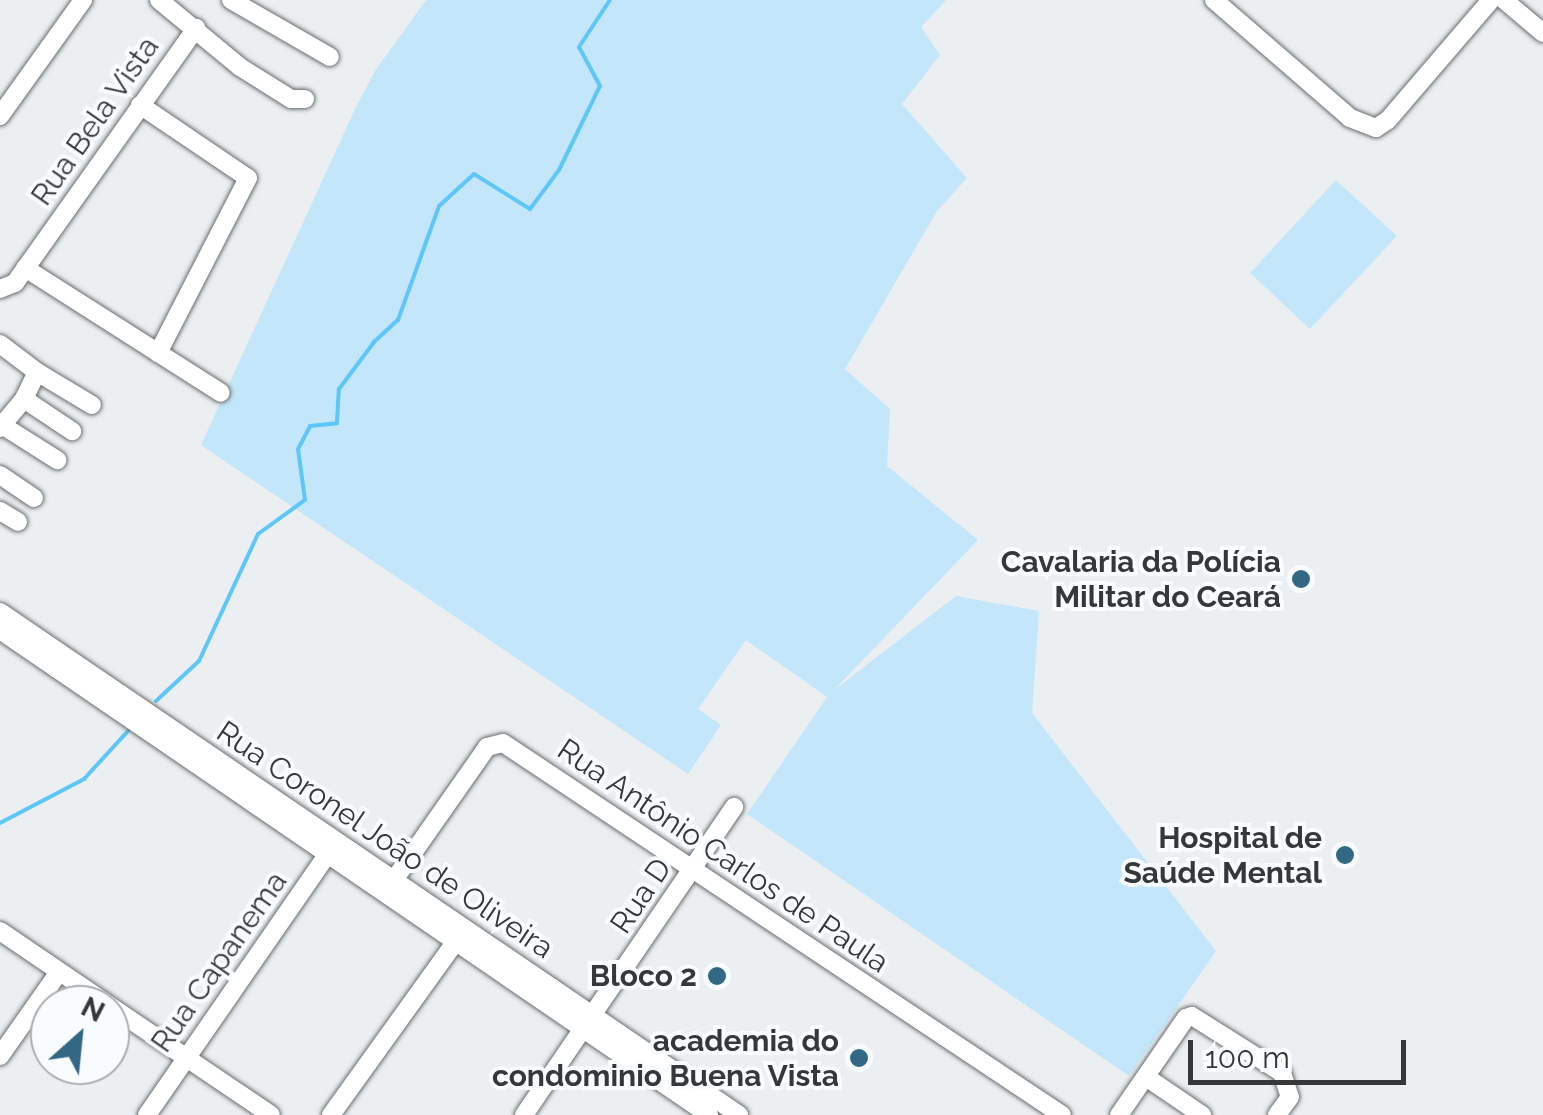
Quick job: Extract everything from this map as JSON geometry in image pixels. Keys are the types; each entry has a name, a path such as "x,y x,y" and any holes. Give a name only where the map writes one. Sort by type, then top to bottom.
{"street":[{"path":"0,116 83,0"},
{"path":"159,0 240,67 291,99 305,99"},
{"path":"231,0 330,57"},
{"path":"1214,0 1350,118 1376,128 1388,120 1491,0"},
{"path":"1504,0 1543,33"},
{"name":"Rua Bela Vista","path":"0,288 15,283 196,28"},
{"path":"140,104 248,178 158,353"},
{"path":"25,268 221,393"},
{"path":"0,344 92,405"},
{"path":"37,372 24,399 2,427 57,460"},
{"path":"24,399 72,431"},
{"path":"0,475 34,498"},
{"path":"0,511 18,522"},
{"name":"Rua Coronel João de Oliveira","path":"0,612 332,847 456,940 588,1021"},
{"name":"Rua Coronel João de Oliveira","path":"0,630 332,847 394,880 714,1111 738,1115"},
{"name":"Rua Antônio Carlos de Paula","path":"394,880 495,742 503,742 1062,1115"},
{"name":"Rua D","path":"524,1115 734,807"},
{"name":"Rua Capanema","path":"147,1115 332,847"},
{"path":"0,931 78,985"},
{"path":"331,1115 456,940"},
{"path":"0,1056 59,972"},
{"path":"1119,1115 1186,1018 1199,1016 1282,1073 1290,1097 1277,1115"},
{"path":"130,1020 271,1115"},
{"path":"1146,1076 1202,1115"}],"shaded area":[{"path":"426,0 946,0 921,27 940,55 902,104 967,178 937,211 845,369 890,409 887,466 978,540 834,690 956,596 1039,611 1032,713 1216,951 1129,1076 747,814 827,697 746,640 698,709 721,725 688,774 201,445 356,107 375,71"},
{"path":"1336,180 1397,236 1310,329 1250,273"}],"waterway":[{"path":"156,701 199,661 258,534 305,500 298,449 310,426 337,423 339,389 374,342 398,320 439,206 474,174 530,209 559,170 600,86 579,47 610,0"},
{"path":"0,823 84,779 128,731"}],"place":[{"name":"Cavalaria da Polícia Militar do Ceará","path":"1301,579"},
{"name":"Hospital de Saúde Mental","path":"1345,855"},
{"name":"Bloco 2","path":"717,976"},
{"name":"academia do condominio Buena Vista","path":"859,1058"}]}
